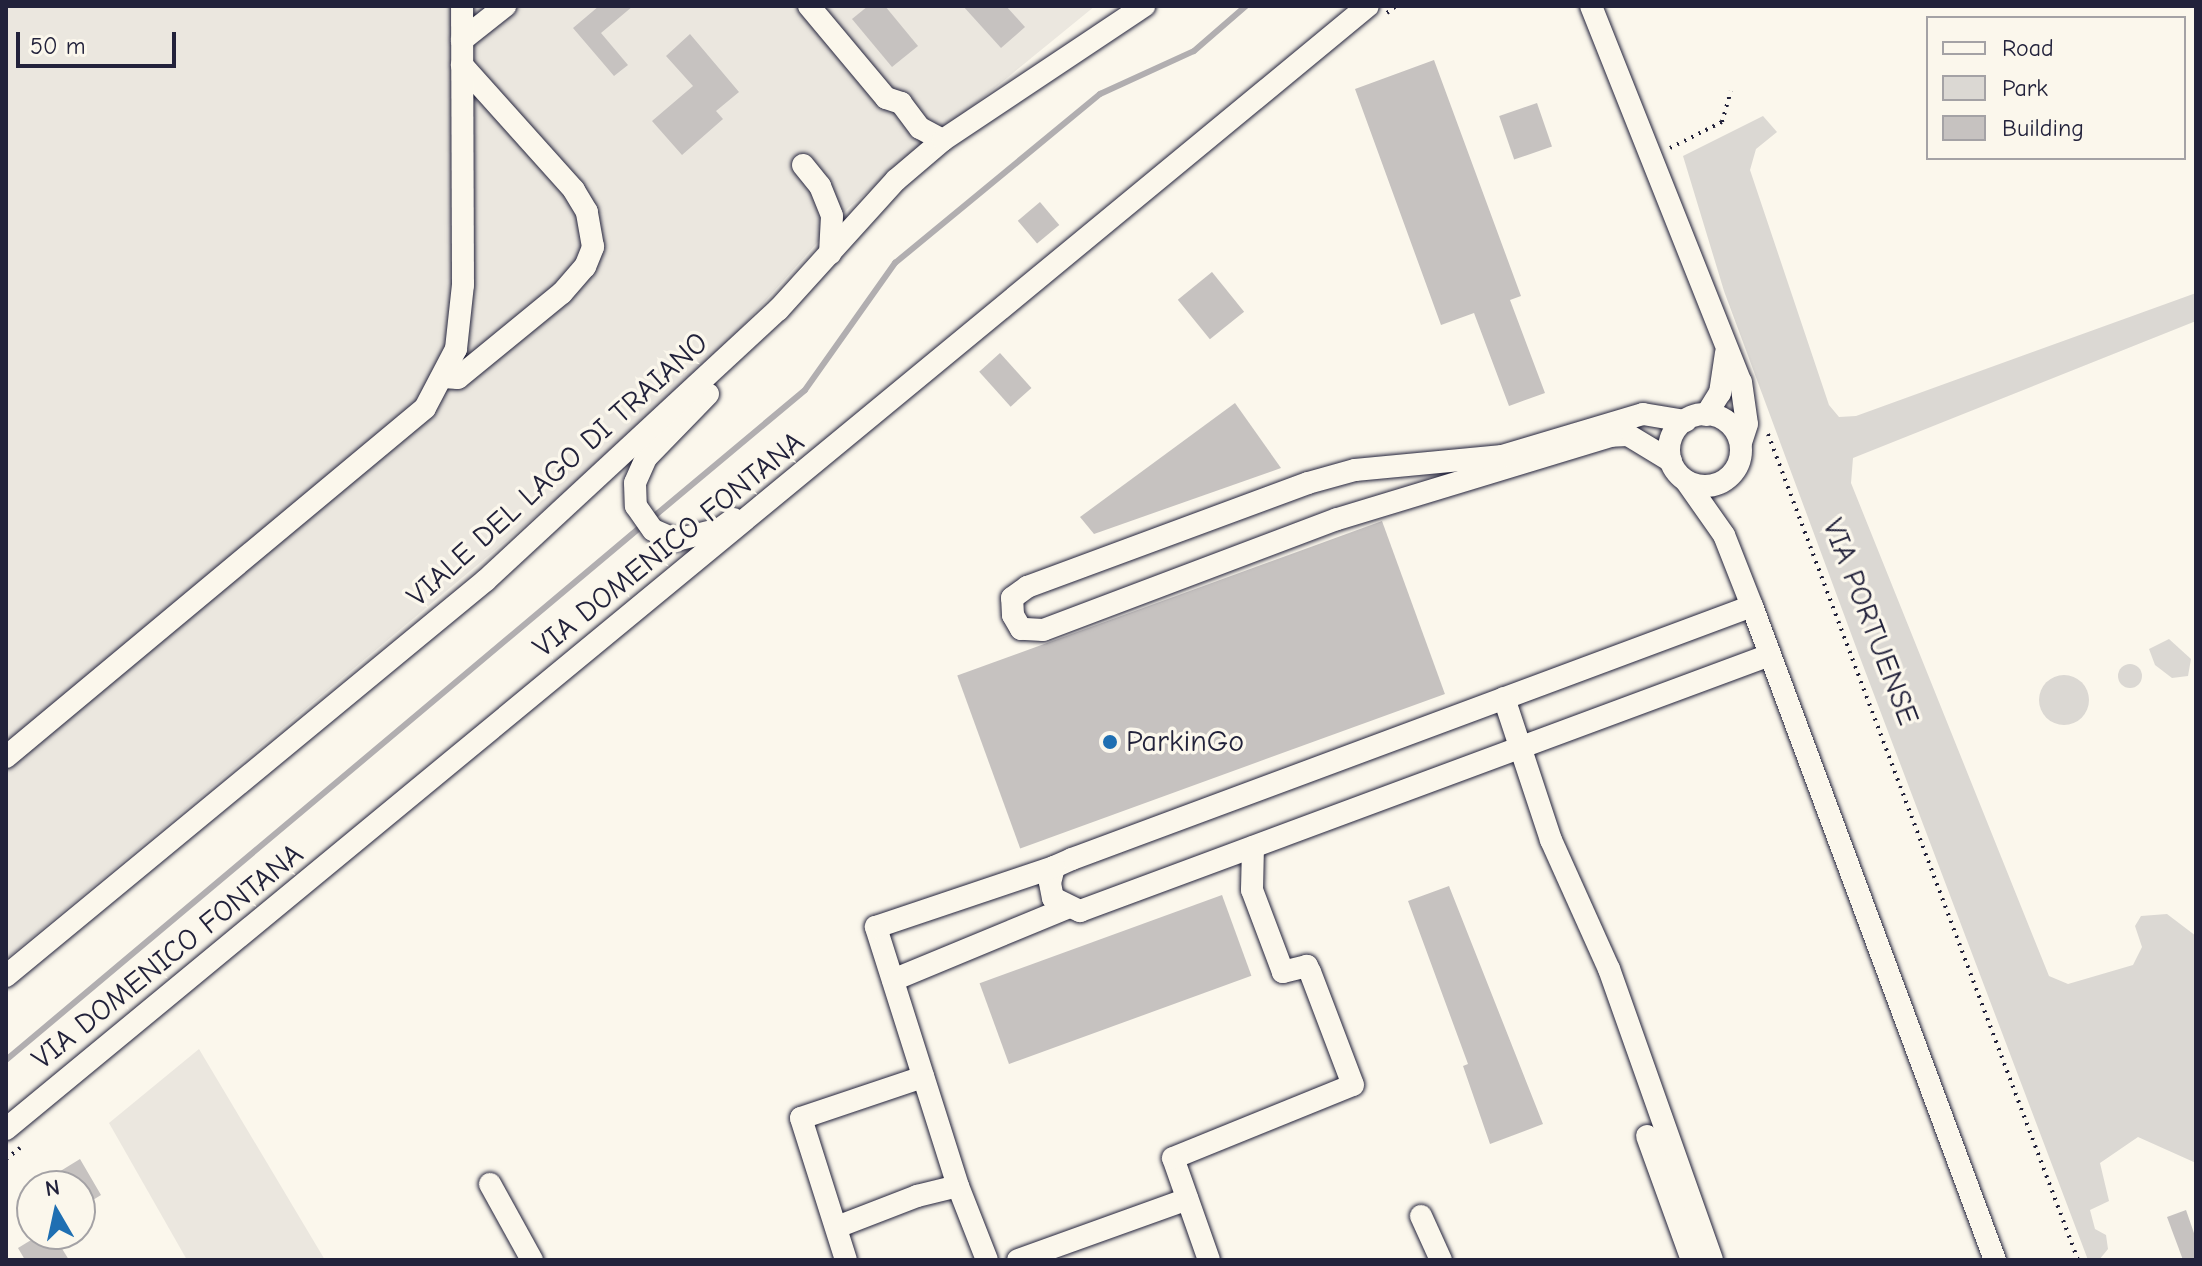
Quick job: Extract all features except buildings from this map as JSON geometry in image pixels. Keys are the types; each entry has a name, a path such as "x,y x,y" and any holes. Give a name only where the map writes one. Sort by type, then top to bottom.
{"street":[{"path":"6,757 425,408 456,349 463,285 462,6"},
{"path":"462,40 505,6"},
{"path":"809,6 886,98 901,103 920,128 943,140"},
{"name":"VIALE DEL LAGO DI TRAIANO","path":"6,976 486,580 778,310 896,180 943,140 1144,6"},
{"name":"VIA DOMENICO FONTANA","path":"6,1129 1368,6"},
{"path":"1591,6 1747,406 1738,466 1722,483 1697,486 1686,481"},
{"path":"443,377 458,378 562,293 585,267 593,247 587,212 574,190 462,65"},
{"path":"803,165 820,186 832,216 830,254"},
{"path":"778,310 721,380 646,458 635,483 636,506 653,530 676,540 720,529 808,470"},
{"path":"1671,461 1671,439 1720,393 1726,353"},
{"path":"1741,442 1724,420 1643,414 1502,456 1355,470 1308,483 1027,587 1012,598 1013,615 1021,629 1043,630 1337,519 1611,436 1628,435 1651,445 1671,461 1724,535 1995,1260"},
{"path":"1722,483 1724,535"},
{"path":"987,1260 958,1186 876,927 1054,867 1752,606"},
{"path":"1054,867 1050,883 1053,898 1067,908 1080,911 1770,655"},
{"path":"1504,698 1551,840 1609,969 1712,1260"},
{"path":"1209,1260 1173,1158 1353,1085 1307,966 1283,972 1252,890 1253,847"},
{"path":"893,980 1067,908"},
{"path":"846,1260 801,1118 923,1077"},
{"path":"1647,1136 1692,1260"},
{"path":"490,1184 532,1260"},
{"path":"837,1227 917,1196 958,1186"},
{"path":"1018,1260 1187,1199"},
{"path":"1421,1216 1441,1260"}],"path":[{"path":"1649,157 1710,132 1722,122 1731,91"},
{"name":"VIA PORTUENSE","path":"1763,423 2078,1260"}],"shaded area":[{"path":"6,6 1095,6 849,207 682,394 6,959"},
{"path":"199,1049 325,1260 187,1260 109,1123"}],"green space":[{"path":"1763,116 1777,132 1756,149 1750,170 1829,405 1839,417 1856,416 2196,293 2196,321 1853,458 1851,483 2049,976 2068,984 2133,965 2142,947 2135,926 2141,916 2167,914 2196,936 2196,1163 2138,1137 2100,1163 2109,1201 2090,1210 2095,1229 2106,1235 2108,1249 2099,1260 2088,1260 1856,647 1724,291 1683,156"},
{"path":"2169,639 2191,659 2188,676 2172,678 2155,665 2149,649"},
{"path":"2130,664 2139,667 2142,676 2139,685 2130,688 2121,685 2118,676 2121,667"},
{"path":"2064,675 2081,683 2089,700 2081,717 2064,725 2047,717 2039,700 2047,683"}],"waterway":[{"path":"652,518 805,390 895,263 1100,94 1194,51 1246,6"},
{"path":"6,1060 643,525"}],"place":[{"name":"ParkinGo","path":"1110,742"}]}
